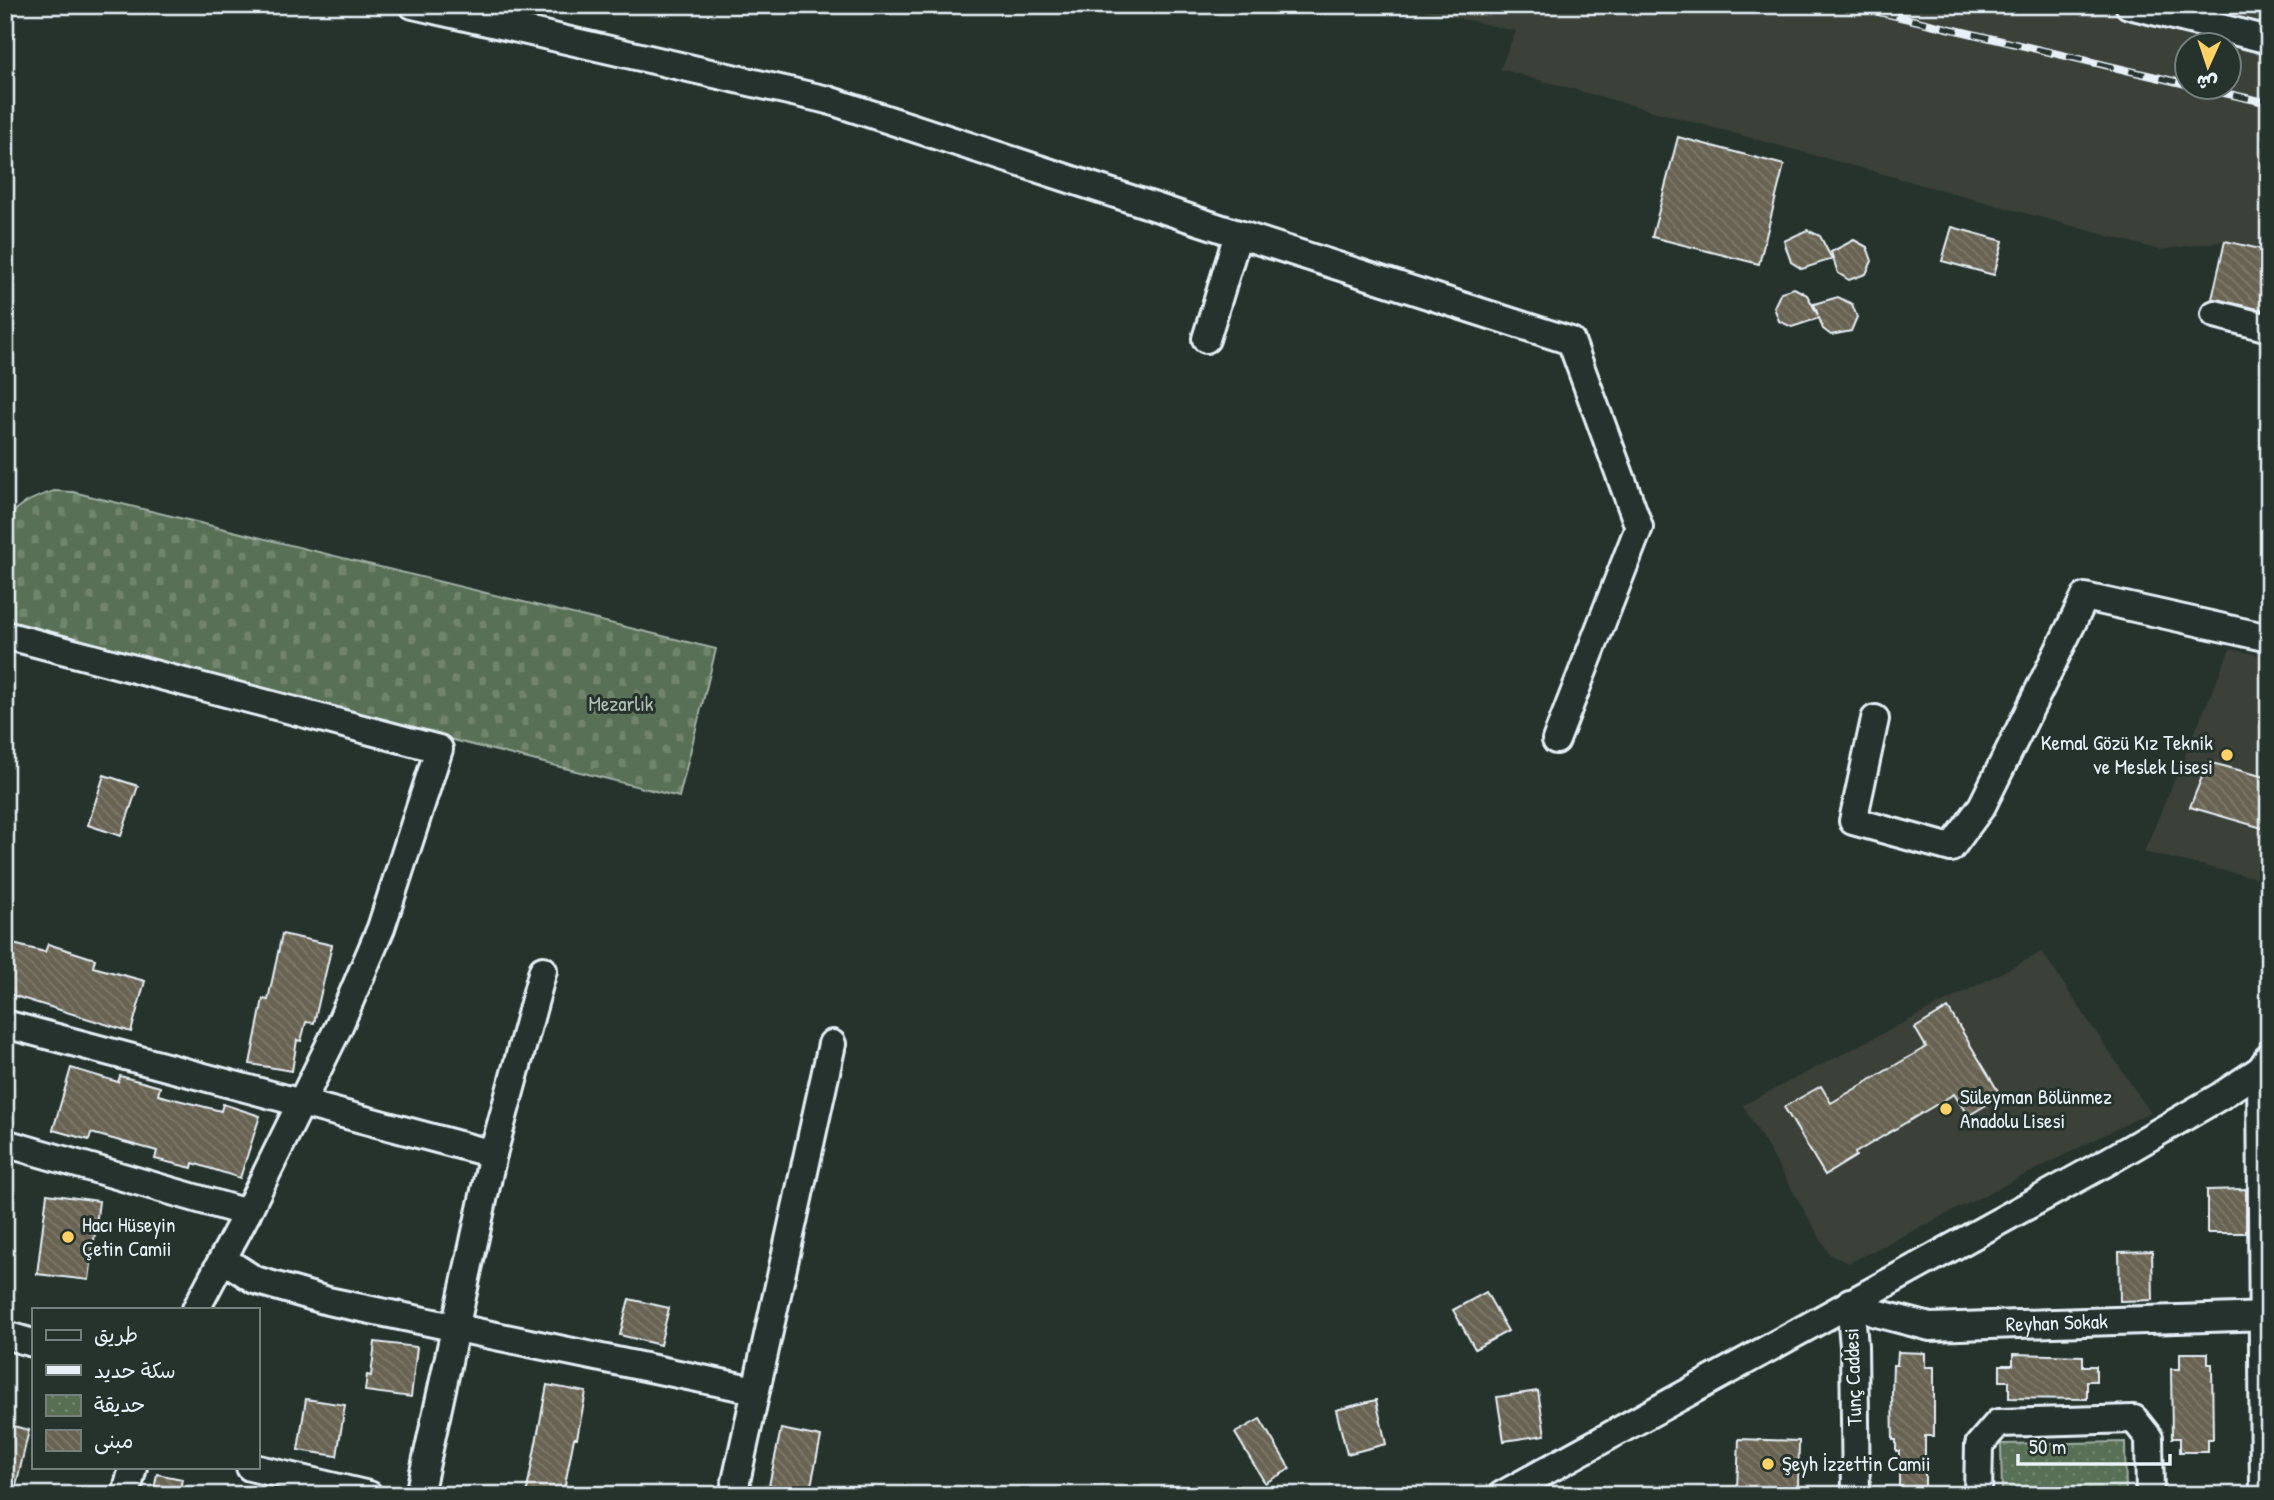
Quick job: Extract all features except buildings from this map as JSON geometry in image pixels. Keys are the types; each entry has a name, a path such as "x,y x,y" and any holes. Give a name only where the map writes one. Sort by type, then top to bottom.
{"street":[{"path":"413,5 828,100 1571,341 1639,527 1556,740"},
{"path":"2129,5 2269,40"},
{"path":"1206,339 1238,234"},
{"path":"2215,314 2269,328"},
{"path":"1875,719 1853,821 1951,848 1982,806 2085,597 2269,638"},
{"path":"5,635 439,749 381,928 302,1104 197,1308"},
{"path":"419,1495 493,1154 543,970"},
{"path":"5,1024 493,1154"},
{"path":"733,1495 832,1044"},
{"path":"1502,1495 2107,1162 2265,1063"},
{"path":"2264,1495 2265,1063"},
{"path":"5,1143 247,1213"},
{"path":"223,1259 255,1280 328,1301 755,1390"},
{"name":"Reyhan Sokak","path":"1850,1302 1876,1313 1930,1327 2266,1317"},
{"name":"Tunç Caddesi","path":"1850,1302 1854,1346 1856,1495"},
{"path":"5,1335 32,1343"},
{"path":"1978,1495 1979,1445 1998,1423 2134,1419 2149,1438 2150,1495"},
{"path":"126,1495 133,1468"},
{"path":"252,1468 279,1484 369,1495"}],"shaded area":[{"path":"1401,5 2269,5 2269,249 2225,241 2160,250 1500,69 1516,31"},
{"name":"Kemal Gözü Kız Teknik ve Meslek Lisesi","path":"2230,649 2269,657 2269,881 2144,852"},
{"name":"Süleyman Bölünmez Anadolu Lisesi","path":"2042,952 2150,1112 1849,1263 1830,1255 1743,1105"}],"green space":[{"name":"Mezarlık","path":"54,491 73,492 716,649 679,797 5,627 3,557 6,524 20,506"},
{"path":"2125,1442 2126,1495 2002,1495 2001,1444"}],"railway":[{"path":"1849,5 2172,81"},
{"path":"2242,97 2269,103"}],"place":[{"name":"Kemal Gözü Kız Teknik ve Meslek Lisesi","path":"2227,755"},
{"name":"Süleyman Bölünmez Anadolu Lisesi","path":"1946,1109"},
{"name":"Hacı Hüseyin Çetin Camii","path":"68,1237"},
{"name":"Şeyh İzzettin Camii","path":"1768,1464"}]}
